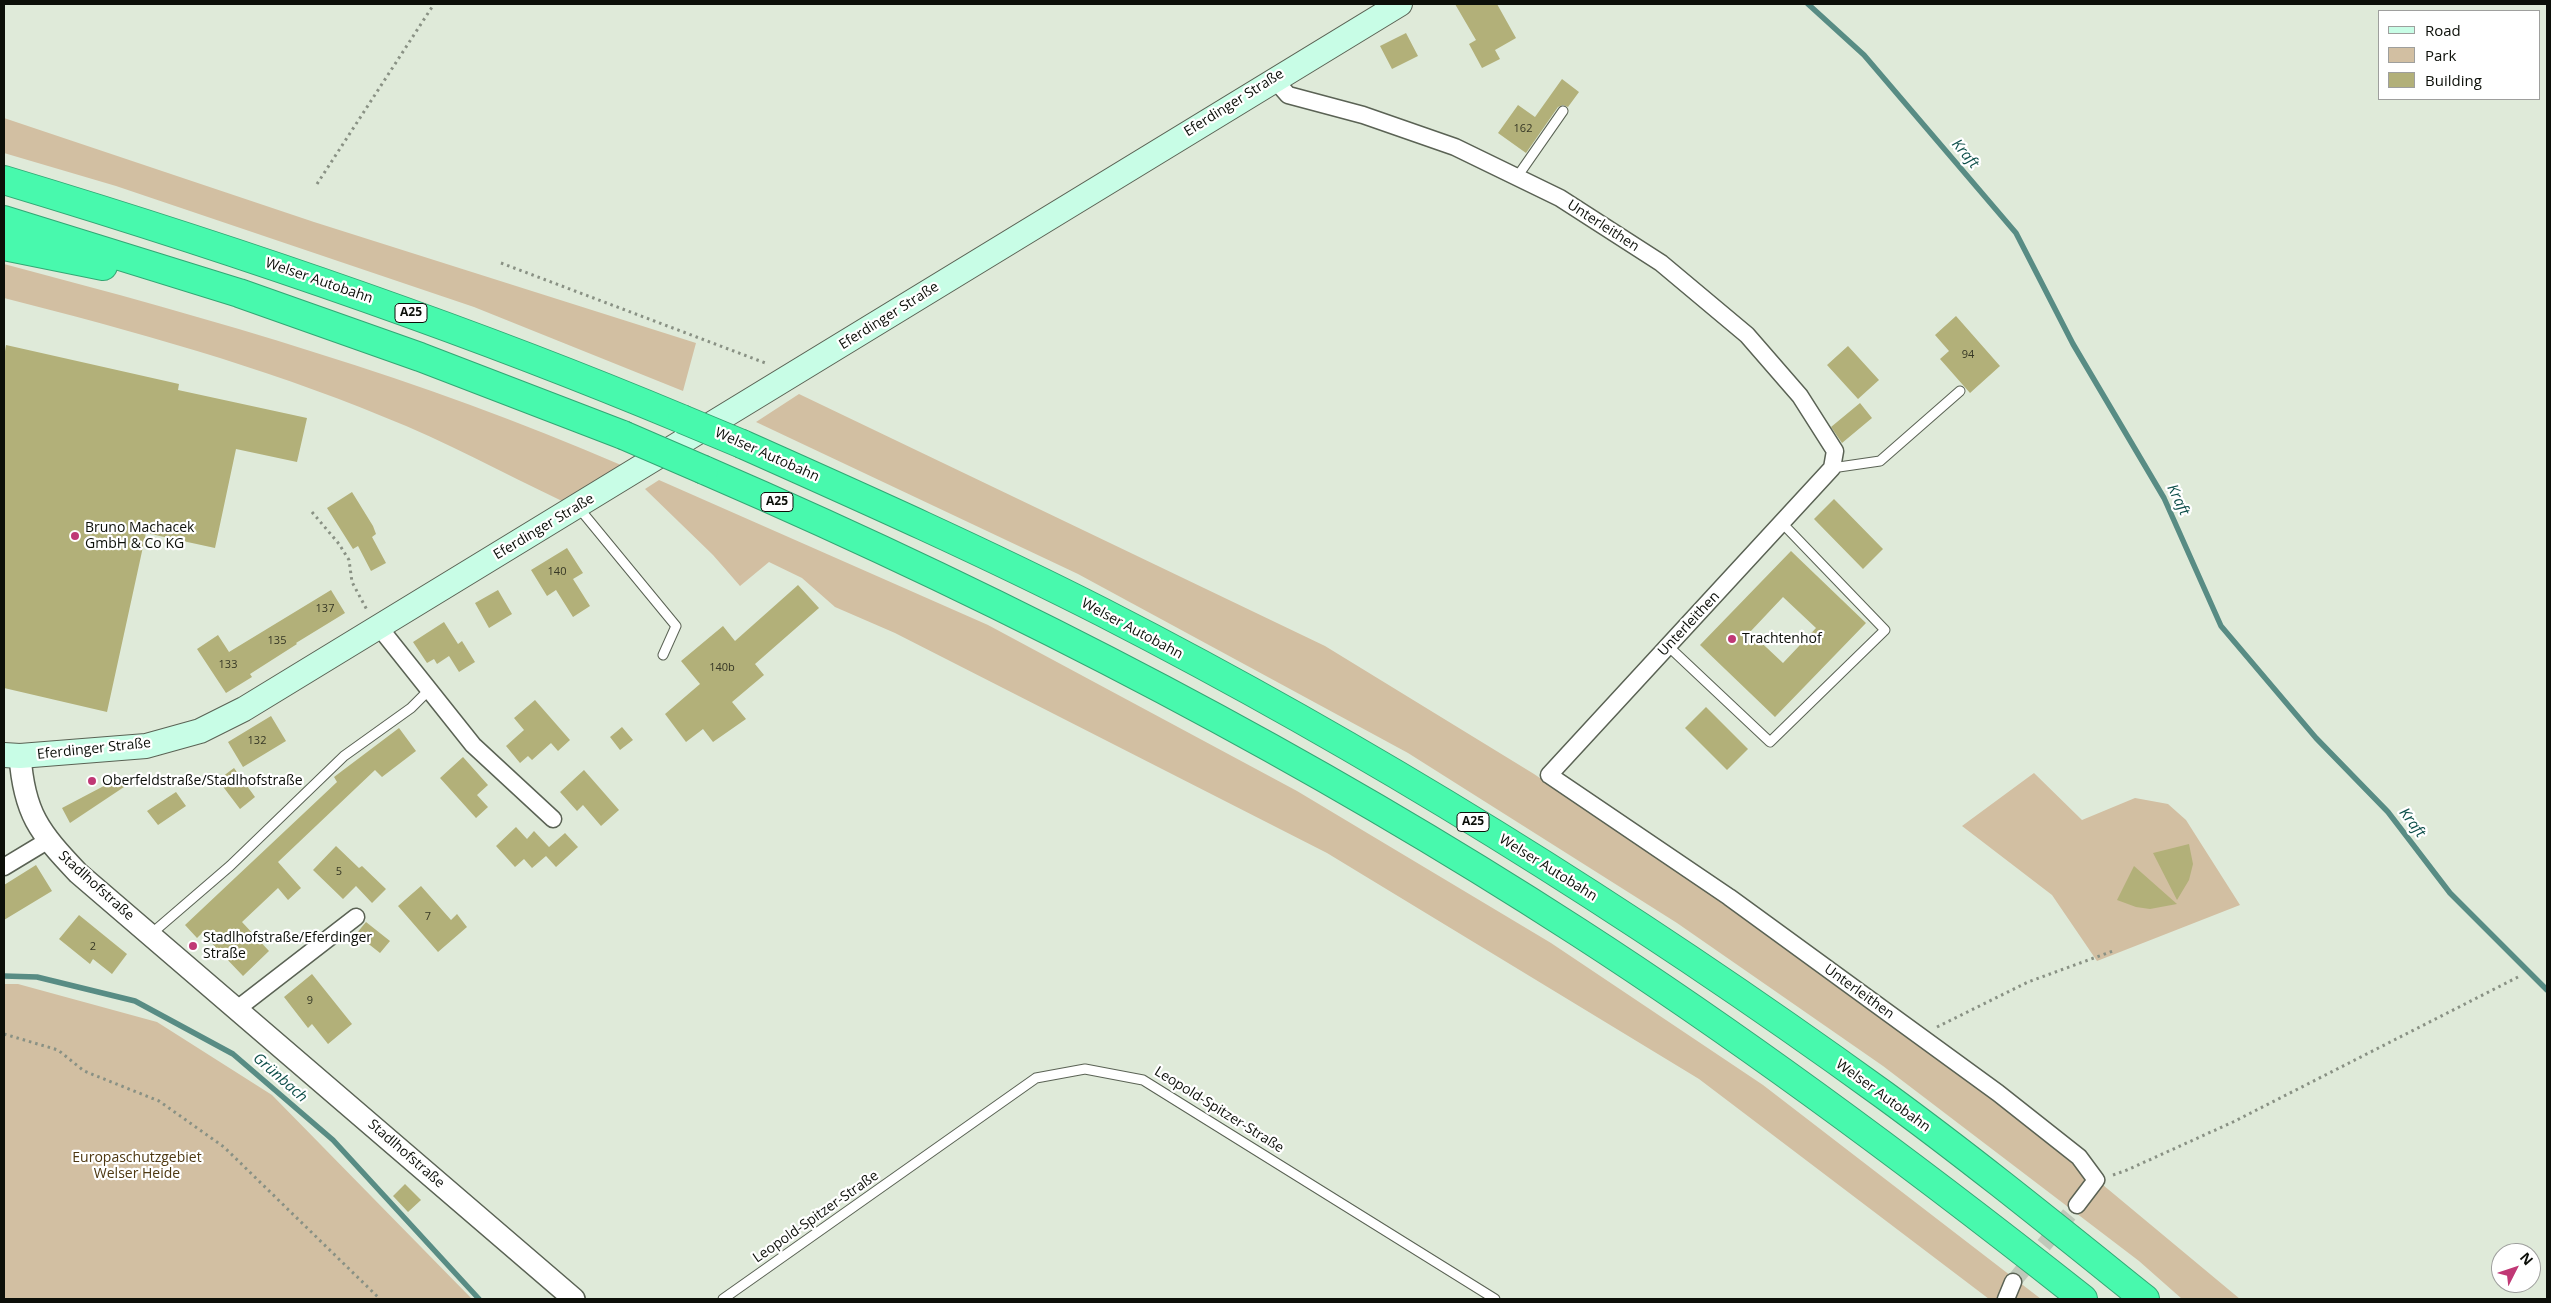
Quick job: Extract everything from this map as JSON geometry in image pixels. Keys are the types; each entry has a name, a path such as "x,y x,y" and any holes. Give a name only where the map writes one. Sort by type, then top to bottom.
{"highway":[{"name":"Welser Autobahn","path":"4,180 160,227 376,300 511,350 742,444 925,526 1103,613 1258,697 1441,802 1602,901 1876,1090 2020,1199 2145,1299"},
{"name":"A25","path":"4,220 239,293 420,357 623,435 850,533 1144,679 1291,760 1425,838 1578,932 1732,1036 1865,1130 2084,1299"},
{"path":"4,246 239,293"}],"main road":[{"name":"Eferdinger Straße","path":"12,755 146,746 200,731 244,710 1274,79 1400,4"}],"street":[{"name":"Unterleithen","path":"1274,79 1288,95 1362,115 1455,147 1560,198 1661,263 1747,335 1800,396 1835,451 1832,468 1783,524 1549,775 1729,897 1998,1093 2079,1157 2096,1180"},
{"path":"379,627 473,745 553,819"},
{"name":"Stadlhofstraße","path":"12,755 38,828 47,841 78,873 574,1299"},
{"path":"4,867 47,841"},
{"path":"238,1009 356,917"},
{"path":"2077,1205 2096,1180"},
{"path":"2006,1299 2013,1282"}],"lane":[{"path":"1517,177 1563,112"},
{"path":"1832,468 1880,461 1960,391"},
{"path":"578,507 676,626 662,655"},
{"path":"1668,646 1770,742 1885,630 1783,524"},
{"path":"151,934 230,866 344,756 411,708 429,690"},
{"name":"Leopold-Spitzer-Straße","path":"723,1299 1036,1078 1085,1069 1143,1080 1494,1299"}],"path":[{"path":"317,184 434,4"},
{"path":"502,263 586,297 769,365 784,380"},
{"path":"312,512 340,544 349,560 352,582 379,627"},
{"path":"1924,1039 1944,1023 2028,982 2113,951"},
{"path":"2096,1180 2127,1170 2233,1122 2518,976"},
{"path":"4,1034 58,1050 84,1072 158,1102 208,1136 224,1148 380,1299"}],"green space":[{"path":"4,118 314,222 696,343 683,391 474,307 116,186 4,153"},
{"path":"4,264 239,329 394,378 546,434 621,465 562,501 407,426 338,399 196,351 4,298"},
{"path":"799,394 1325,646 1534,774 1769,932 1976,1085 2103,1185 2240,1299 2182,1299 2139,1261 1883,1066 1677,923 1408,753 1078,574 756,422"},
{"path":"659,480 988,625 1297,791 1551,943 1763,1085 2041,1299 1989,1299 1699,1079 1327,853 895,633 835,607 802,578 769,562 740,586 713,555 645,489"},
{"path":"2034,773 2082,820 2135,798 2168,804 2186,820 2240,905 2097,961 2052,895 1962,826"},
{"name":"Europaschutzgebiet Welser Heide","path":"4,984 18,984 157,1022 272,1095 472,1299 4,1299"}],"building":[{"path":"1455,4 1497,4 1516,38 1495,50 1500,59 1482,68 1469,44 1476,40"},
{"path":"1406,33 1418,56 1392,69 1380,46"},
{"path":"1562,79 1579,92 1568,107 1563,105 1558,107 1526,153 1498,133 1518,105 1535,117"},
{"path":"1956,316 2000,366 1970,393 1940,359 1949,351 1935,335"},
{"name":"Bruno Machacek GmbH & Co KG","path":"6,345 179,384 178,390 307,418 297,462 236,449 215,548 146,533 107,712 4,688 4,357"},
{"path":"1848,346 1879,380 1858,399 1827,365"},
{"path":"1860,403 1872,418 1842,443 1831,427"},
{"path":"352,492 373,526 376,534 372,537 386,563 371,571 358,546 353,549 327,508"},
{"path":"1834,499 1883,549 1863,569 1814,519"},
{"path":"567,548 583,573 573,579 590,606 573,617 556,590 547,596 531,570"},
{"name":"Trachtenhof","path":"1791,551 1866,623 1775,717 1700,645","holes":["1783,597 1816,628 1783,663 1750,632"]},
{"path":"798,585 819,608 755,664 764,675 732,702 746,719 713,742 703,729 686,742 665,714 700,684 681,661 723,626 735,641"},
{"path":"331,590 345,613 296,643 250,674 252,677 226,693 197,649 218,635 229,652"},
{"path":"498,590 512,614 489,628 475,603"},
{"path":"444,622 458,644 462,641 475,662 459,672 449,656 437,664 434,659 427,663 413,642"},
{"path":"535,700 570,740 558,751 551,743 532,760 528,756 520,763 506,746 524,730 514,718"},
{"path":"1706,707 1748,749 1727,770 1685,728"},
{"path":"271,716 286,741 243,767 228,742"},
{"path":"622,727 633,740 620,750 610,737"},
{"path":"399,728 416,751 382,777 375,770 278,862 301,888 288,900 278,888 242,922 269,951 243,976 202,933 197,938 185,925 337,782 334,777"},
{"path":"463,757 488,785 477,795 488,807 476,818 440,778"},
{"path":"234,768 255,797 240,809 218,780"},
{"path":"584,770 619,810 601,826 583,805 577,811 560,792"},
{"path":"119,778 124,787 70,823 62,808"},
{"path":"176,792 186,806 158,825 147,811"},
{"path":"516,827 527,839 534,831 549,847 565,833 578,847 556,867 546,856 532,868 524,859 515,867 496,846"},
{"path":"2189,844 2193,864 2189,880 2177,900 2153,853"},
{"path":"336,846 359,868 362,866 386,889 372,903 356,886 343,899 313,870"},
{"path":"36,865 52,891 4,920 4,885"},
{"path":"2134,866 2177,904 2150,909 2136,907 2117,900"},
{"path":"421,886 451,920 457,914 467,927 438,952 398,906"},
{"path":"79,915 127,954 112,974 93,959 90,964 59,939"},
{"path":"366,922 390,941 380,953 356,934"},
{"path":"312,974 352,1024 328,1044 312,1024 308,1028 284,997"},
{"path":"405,1184 421,1200 408,1212 393,1196"}],"waterway":[{"name":"Kraft","path":"1808,4 1864,55 2016,233 2073,344 2164,498 2221,626 2316,738 2388,812 2450,893 2547,990"},
{"name":"Grünbach","path":"4,976 37,977 135,1001 233,1054 333,1140 479,1299"}],"tunnel":[{"path":"2013,1282 2077,1205"}],"place":[{"name":"Bruno Machacek GmbH & Co KG","path":"75,536"},
{"name":"Trachtenhof","path":"1732,639"},
{"name":"Oberfeldstraße/Stadlhofstraße","path":"92,781"},
{"name":"Stadlhofstraße/Eferdinger Straße","path":"193,946"}]}
